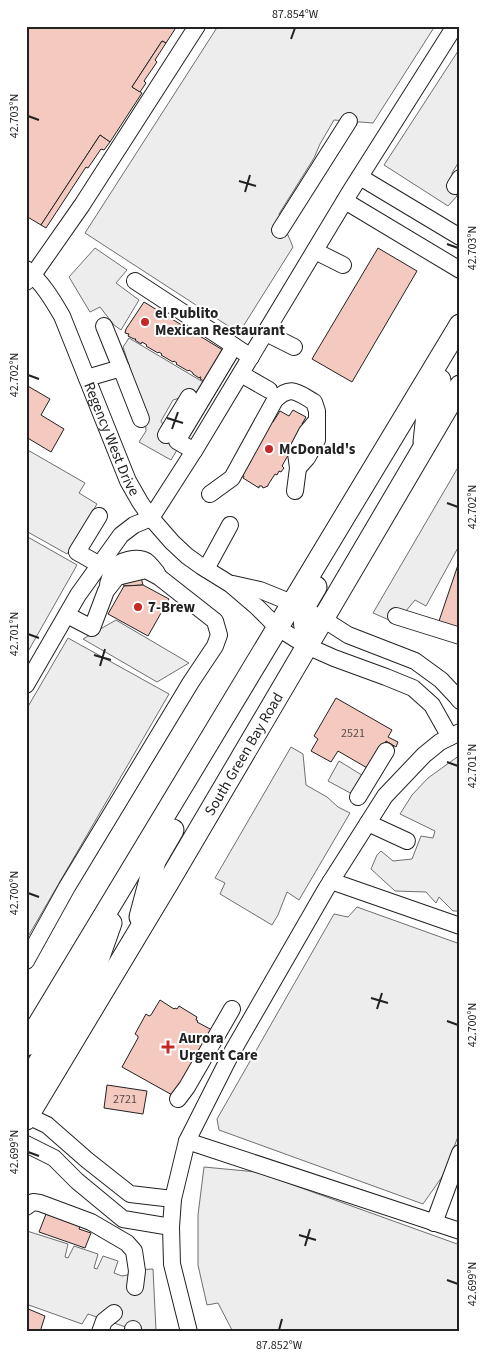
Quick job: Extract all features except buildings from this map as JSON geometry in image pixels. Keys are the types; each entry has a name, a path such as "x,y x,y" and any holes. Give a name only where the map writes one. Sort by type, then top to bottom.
{"main road":[{"path":"26,1046 281,630 388,466 413,402 460,325"},
{"path":"423,449 428,405 460,344"},
{"name":"South Green Bay Road","path":"27,1117 324,619 460,386"},
{"path":"298,606 307,646"},
{"path":"133,941 155,861 278,653 281,630"},
{"path":"26,1084 94,970 126,880"}],"street":[{"path":"29,275 82,205 197,26"},
{"path":"26,685 78,595 120,535 134,525 151,518 194,451 345,201 455,26"},
{"path":"280,230 349,121"},
{"path":"360,177 460,237"},
{"path":"345,201 460,270"},
{"path":"315,251 343,265"},
{"name":"Regency West Drive","path":"29,275 50,294 62,316 128,481 151,518 172,542 187,556 230,584 281,630 307,646 413,688 432,705 455,734"},
{"path":"135,281 251,357"},
{"path":"104,326 141,419"},
{"path":"266,333 292,351 273,349"},
{"path":"172,438 234,346"},
{"path":"87,378 121,368"},
{"path":"241,374 269,390"},
{"path":"210,494 232,478 275,400 282,393 290,391 298,393 314,402 317,411 317,420 307,432 296,453 298,468 295,491"},
{"path":"172,438 189,397"},
{"path":"172,438 194,451"},
{"path":"99,516 78,552 100,565"},
{"path":"206,569 230,525"},
{"path":"26,961 67,887 191,682 215,646 219,635 215,621 159,577 146,570 117,577 106,591 92,628 67,614"},
{"name":"Regency West Drive","path":"230,584 260,590 324,619 348,635 415,661 441,680 460,701"},
{"path":"396,616 460,636"},
{"path":"189,1332 172,1264 171,1227 173,1199 188,1140 231,1054 331,881 385,796 424,755 440,742 455,734"},
{"path":"358,797 386,751"},
{"path":"368,823 407,841"},
{"path":"331,881 460,926"},
{"path":"178,1099 232,1009"},
{"path":"190,1080 211,1094"},
{"path":"27,1117 47,1125 130,1194 173,1199"},
{"path":"188,1140 460,1231"},
{"path":"26,1144 54,1158 77,1181 123,1219 171,1227"},
{"path":"434,1223 460,1153"},
{"path":"26,1207 33,1202 40,1203 91,1222 127,1243 134,1251 137,1271 135,1287"},
{"path":"100,1332 104,1321 114,1313"}],"shaded area":[{"path":"218,26 435,26 373,123 334,120 314,158 279,214 293,247 239,333 85,233"},
{"path":"460,48 460,160 452,173 457,196 448,206 384,165"},
{"path":"95,248 127,270 116,283 139,300 121,330 114,325 100,307 90,312 69,277"},
{"path":"129,338 203,382 197,393 173,400 161,421 177,450 171,460 139,442 146,431 145,413 123,347"},
{"path":"26,449 85,483 79,493 97,504 67,554 26,531"},
{"path":"460,464 460,544 426,606 415,600 396,623 373,613"},
{"path":"26,536 77,565 26,655"},
{"path":"116,620 189,663 157,682 83,639"},
{"path":"68,638 169,694 26,940 26,710"},
{"path":"291,747 303,754 306,785 350,813 299,900 287,892 272,925 220,894 225,883 215,878"},
{"path":"460,755 460,911 453,911 439,897 436,903 426,892 395,891 371,869 377,855 381,851 393,861 412,859 421,836 433,838 435,831 400,814 412,795 428,778"},
{"path":"339,761 365,777 354,795 328,781"},
{"path":"357,907 460,944 460,1131 444,1174 423,1204 219,1130 217,1119 334,914 348,917"},
{"path":"204,1167 257,1172 460,1245 460,1332 233,1332 218,1303 207,1305 198,1265 198,1215"},
{"path":"27,1231 68,1244 65,1257 68,1258 74,1246 98,1254 94,1268 97,1269 103,1256 118,1261 114,1273 122,1276 132,1274 133,1270 153,1269 156,1331 140,1332 88,1314 82,1324 26,1304"}],"place":[{"name":"el Publito Mexican Restaurant","path":"145,322"},
{"name":"McDonald's","path":"269,449"},
{"name":"7-Brew","path":"138,607"},
{"name":"Aurora Urgent Care","path":"168,1047"}]}
